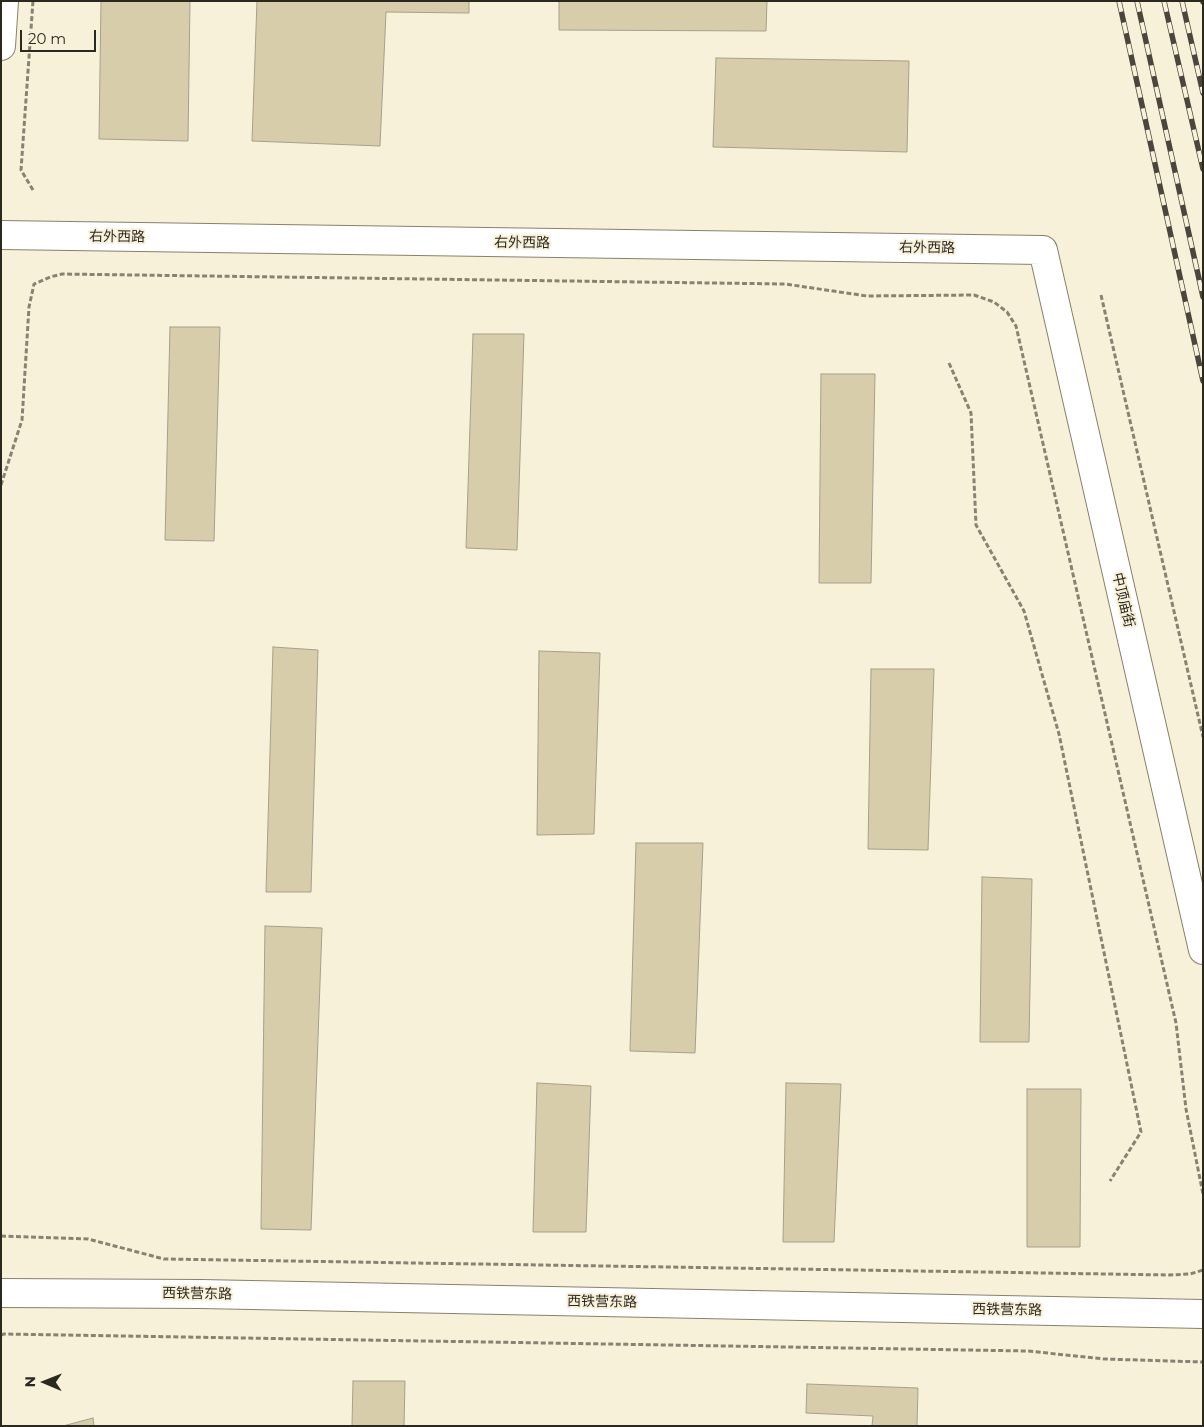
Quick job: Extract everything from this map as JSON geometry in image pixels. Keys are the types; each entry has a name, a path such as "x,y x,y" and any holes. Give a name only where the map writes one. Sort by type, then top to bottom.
{"street":[{"path":"1,46 4,1"},
{"name":"右外西路","path":"1,235 1043,250"},
{"name":"中顶庙街","path":"1043,250 1203,950"},
{"name":"西铁营东路","path":"1,1293 201,1294 1203,1314"}],"path":[{"path":"33,1 21,170 33,190"},
{"path":"1,485 22,420 29,307 34,284 62,274 785,284 867,296 974,295 994,302 1007,312 1016,326 1176,1023 1186,1110 1203,1194"},
{"path":"1101,295 1203,736"},
{"path":"949,363 971,413 976,525 1024,611 1059,734 1140,1132 1110,1180"},
{"path":"1,1236 88,1239 164,1259 1168,1275 1190,1274 1203,1270"},
{"path":"1,1335 1028,1351 1104,1359 1203,1362"}],"building":[{"path":"101,1 190,1 188,141 99,139"},
{"path":"257,1 469,1 469,13 386,12 380,146 252,141"},
{"path":"559,1 767,1 766,31 559,30"},
{"path":"716,58 909,61 907,152 713,147"},
{"path":"170,327 220,327 214,541 165,540"},
{"path":"473,334 524,334 517,550 466,548"},
{"path":"821,374 875,374 871,583 819,583"},
{"path":"273,647 318,650 311,892 266,892"},
{"path":"539,651 600,653 594,834 537,835"},
{"path":"871,669 934,669 928,850 868,849"},
{"path":"636,843 703,843 695,1053 630,1051"},
{"path":"982,877 1032,879 1029,1042 980,1042"},
{"path":"265,926 322,928 311,1230 261,1229"},
{"path":"537,1083 591,1086 586,1232 533,1232"},
{"path":"786,1083 841,1084 834,1242 783,1242"},
{"path":"1027,1089 1081,1089 1080,1247 1027,1247"},
{"path":"353,1381 405,1381 404,1426 352,1426"},
{"path":"807,1384 918,1388 917,1426 872,1426 873,1416 806,1413"},
{"path":"93,1418 94,1426 63,1426"}],"railway":[{"path":"1119,1 1203,381"},
{"path":"1137,1 1203,297"},
{"path":"1164,1 1203,169"},
{"path":"1182,1 1203,93"}]}
